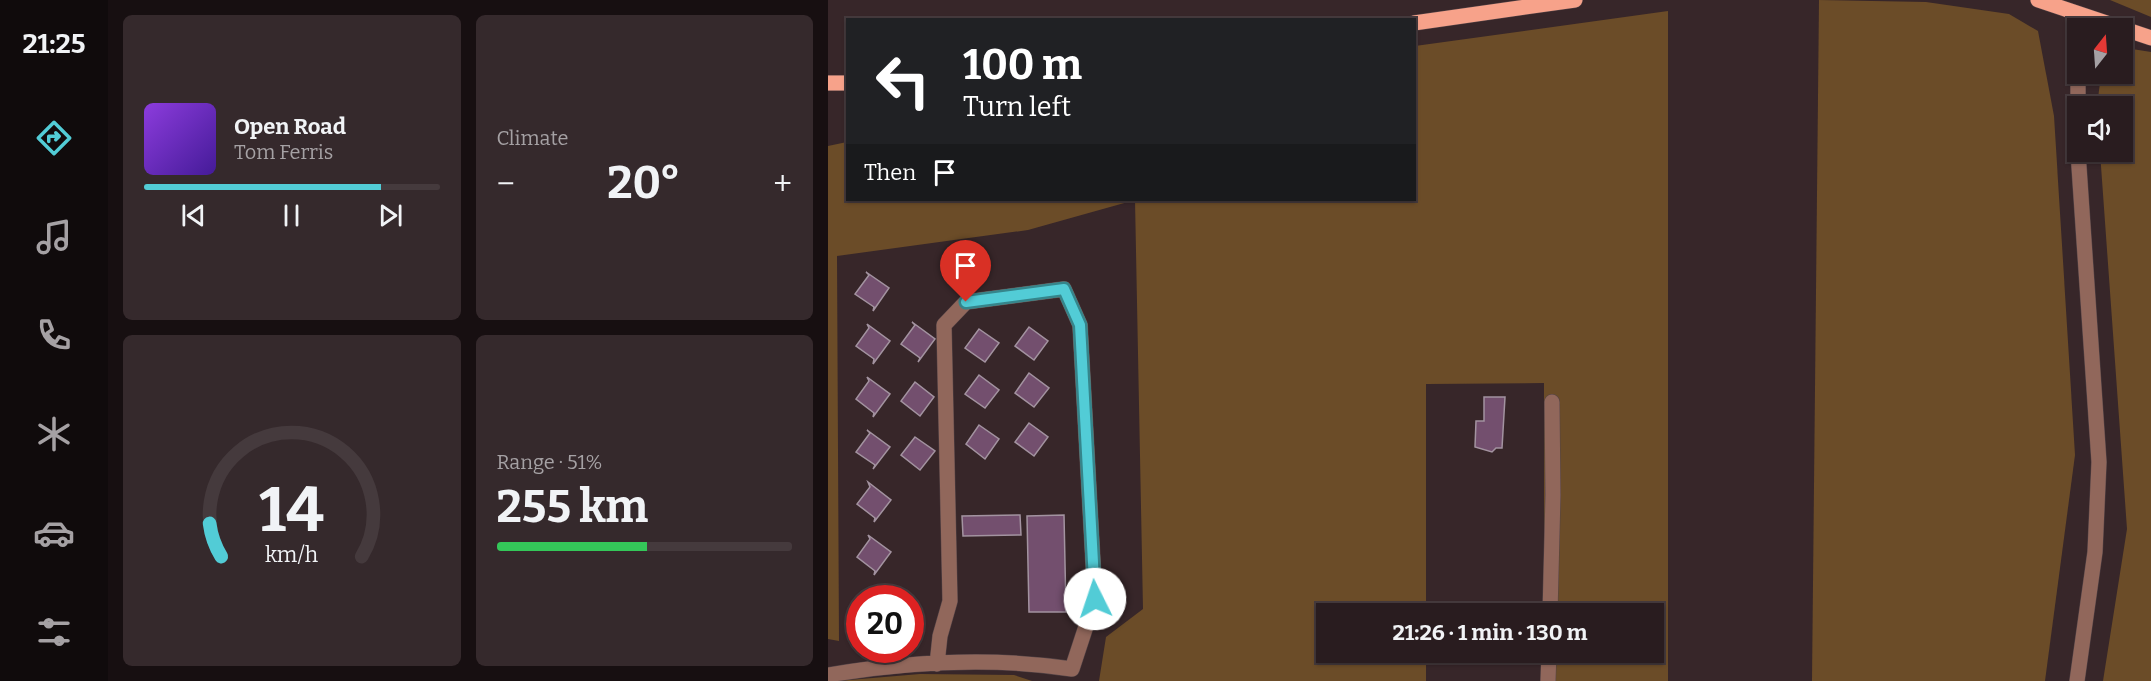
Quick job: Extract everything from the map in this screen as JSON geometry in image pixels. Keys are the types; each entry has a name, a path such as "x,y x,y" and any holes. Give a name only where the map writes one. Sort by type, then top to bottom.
{"main road":[{"path":"1416,23 1575,0"},
{"path":"2038,0 2080,18"},
{"path":"2133,33 2151,38"},
{"path":"828,83 846,83"}],"street":[{"path":"2077,681 2095,552 2099,462 2079,162"},
{"path":"828,675 937,664 1034,663 1072,669 1095,599 1080,325 1064,289 966,302 944,325 950,590 937,664"},
{"path":"1550,603 1552,402"},
{"path":"1548,681 1549,663"}],"shaded area":[{"path":"1819,0 1926,2 2009,14 2038,31 2054,116 2075,455 2045,681 1812,681"},
{"path":"2110,0 2151,0 2151,17"},
{"path":"1668,11 1668,681 1544,681 1544,663 1664,663 1664,603 1544,603 1544,383 1426,384 1426,603 1316,603 1316,663 1426,663 1426,681 1099,681 1106,637 1143,609 1135,201 1416,201 1416,46"},
{"path":"2133,49 2151,52 2151,681 2103,681 2127,529 2101,162 2133,162 2133,96 2098,96 2100,84 2133,84"},
{"path":"846,142 846,201 1131,201 1028,230 837,256 839,641 828,639 828,146"},
{"path":"920,674 1014,675 1032,681 837,681"}],"building":[{"path":"866,272 889,288 873,311 874,307 855,294 869,275"},
{"path":"912,322 935,339 918,362 920,358 901,344 915,325"},
{"path":"867,324 890,341 873,364 874,359 856,346 869,328"},
{"path":"1029,327 1048,341 1034,360 1015,346"},
{"path":"979,329 999,343 985,362 965,348"},
{"path":"1029,373 1049,388 1034,407 1015,393"},
{"path":"979,375 999,390 985,408 965,394"},
{"path":"867,377 890,394 873,417 874,413 856,399 869,381"},
{"path":"915,382 934,397 920,416 901,401"},
{"path":"1484,397 1505,397 1502,448 1496,448 1492,452 1475,447 1476,421 1484,421"},
{"path":"1029,423 1048,437 1034,456 1015,442"},
{"path":"979,425 999,439 985,459 966,444"},
{"path":"867,430 890,447 873,469 875,465 856,452 870,433"},
{"path":"915,437 935,451 920,470 901,455"},
{"path":"868,482 891,500 874,522 875,518 857,504 870,487"},
{"path":"1020,515 1021,535 963,536 962,516"},
{"path":"1064,515 1066,612 1029,612 1027,516"},
{"path":"868,535 891,552 874,575 875,571 857,557 870,539"}],"route":[{"path":"966,302 1064,289 1080,325 1095,599"}]}
